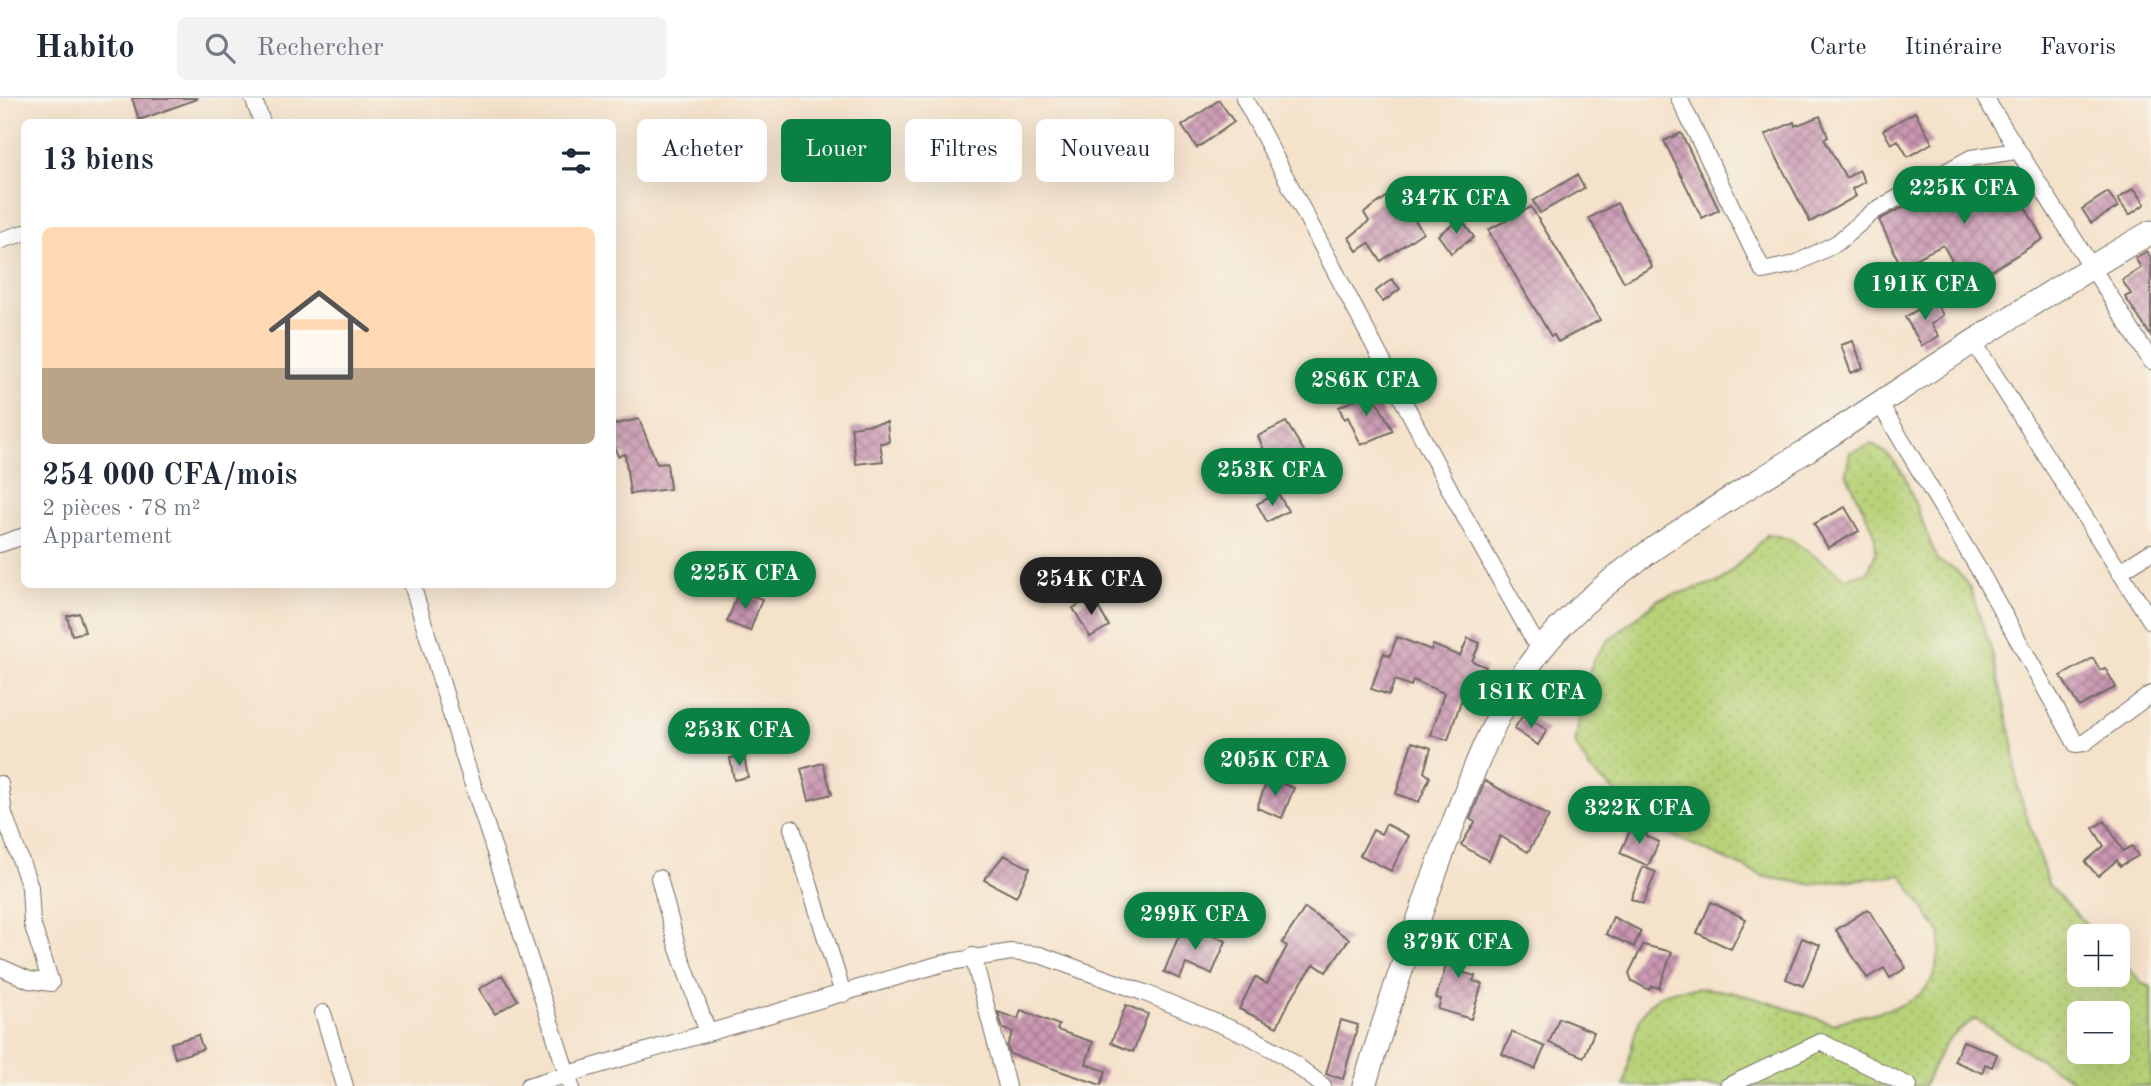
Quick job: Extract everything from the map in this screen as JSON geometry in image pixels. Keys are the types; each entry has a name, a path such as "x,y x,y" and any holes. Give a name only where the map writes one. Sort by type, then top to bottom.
{"main road":[{"path":"1364,1086 1400,965 1478,762 1504,705 1540,651 1601,589 1682,531 1878,401 2091,266 2151,232"}],"street":[{"path":"253,98 261,119"},
{"path":"1244,98 1457,503 1540,651"},
{"path":"1679,98 1763,271 1795,264 1837,243 1874,211 1971,158 2016,151"},
{"path":"1985,98 2151,361"},
{"path":"1,240 21,234"},
{"path":"1973,341 2151,621"},
{"path":"1878,401 1978,568 2076,744 2084,743 2151,694"},
{"path":"0,544 21,537"},
{"path":"2119,572 2151,552"},
{"path":"413,588 464,757 569,1079"},
{"path":"0,784 4,814 30,887 32,923 51,983 29,980 0,967"},
{"path":"792,828 842,994"},
{"path":"659,878 677,946 708,1033"},
{"path":"528,1086 569,1079 708,1033 972,956 1012,952 1040,955 1145,993 1267,1045 1322,1086"},
{"path":"972,956 1007,1086"},
{"path":"323,1013 345,1086"},
{"path":"1728,1086 1821,1042 1909,1086"}],"green space":[{"path":"1873,444 1891,457 1904,475 1937,560 1956,570 1970,588 1992,652 2013,743 2018,788 2048,884 2086,924 2067,924 2067,987 2130,987 2130,970 2143,984 2151,987 2151,1086 2082,1086 1975,1019 1949,1040 1924,1086 1624,1086 1639,1021 1650,1004 1667,993 1688,988 1713,989 1766,1001 1834,1024 1913,999 1924,991 1934,974 1941,935 1902,875 1809,884 1765,877 1659,830 1590,770 1575,743 1586,679 1594,659 1607,642 1659,599 1721,581 1768,534 1790,539 1846,578 1868,572 1876,552 1874,531 1846,473 1850,452"}],"building":[{"path":"132,98 197,98 142,119 139,119"},
{"path":"1219,100 1234,122 1197,148 1182,126"},
{"path":"1915,112 1932,143 1908,157 1898,140 1891,144 1883,130"},
{"path":"1820,116 1828,137 1824,139 1846,178 1859,170 1865,182 1852,189 1856,196 1810,222 1765,135 1794,122 1795,126"},
{"path":"1681,133 1719,210 1702,218 1664,141"},
{"path":"1998,169 2017,200 2020,198 2043,239 1966,286 1943,245 1901,266 1879,220 1959,177 1965,189"},
{"path":"1577,175 1584,188 1540,213 1533,201"},
{"path":"1402,186 1417,208 1410,213 1423,232 1381,261 1369,243 1357,251 1349,238 1369,221 1364,213"},
{"path":"2134,188 2145,204 2129,215 2118,199"},
{"path":"2108,192 2118,207 2091,223 2082,209"},
{"path":"1617,203 1652,267 1624,282 1589,218"},
{"path":"1531,207 1600,320 1558,342 1554,335 1551,336 1488,230"},
{"path":"1461,219 1474,237 1451,253 1438,235"},
{"path":"2147,251 2151,258 2151,336 2125,297 2131,294 2122,280 2141,268 2135,258"},
{"path":"1392,279 1400,289 1383,302 1375,292"},
{"path":"1934,300 1943,315 1931,324 1939,336 1922,346 1905,317"},
{"path":"1853,341 1863,368 1851,373 1841,345"},
{"path":"1372,392 1393,431 1361,445 1348,417 1344,419 1339,407"},
{"path":"639,419 657,464 667,463 670,489 630,494 625,454 618,456 616,451 616,424"},
{"path":"887,422 889,442 880,443 883,461 856,464 851,427"},
{"path":"1286,422 1312,464 1275,481 1259,453 1264,450 1258,436"},
{"path":"1278,493 1288,511 1267,522 1257,504"},
{"path":"1845,507 1859,531 1828,548 1814,524"},
{"path":"739,591 762,599 750,631 727,622"},
{"path":"1092,597 1109,626 1090,637 1073,608"},
{"path":"79,613 85,632 72,635 67,616"},
{"path":"1397,637 1431,650 1433,645 1460,656 1468,638 1480,643 1472,661 1486,667 1470,705 1461,701 1448,740 1431,735 1444,693 1413,680 1411,686 1395,680 1389,695 1371,689 1384,653 1390,656"},
{"path":"2093,658 2100,670 2105,668 2116,687 2079,707 2061,676"},
{"path":"1523,715 1547,730 1538,745 1514,729"},
{"path":"1412,742 1431,748 1424,772 1430,777 1419,802 1396,794"},
{"path":"744,756 748,777 734,780 730,758"},
{"path":"823,763 832,794 809,800 801,769"},
{"path":"1268,777 1294,788 1282,818 1257,808"},
{"path":"1485,781 1549,816 1528,852 1500,836 1489,861 1461,845 1475,822 1470,819"},
{"path":"2105,821 2123,851 2132,846 2138,856 2120,866 2117,860 2098,876 2085,862 2104,846 2093,828"},
{"path":"1386,824 1409,836 1391,871 1360,855 1373,830 1381,834"},
{"path":"1633,824 1648,831 1646,836 1659,842 1648,866 1620,853"},
{"path":"1004,855 1030,868 1016,897 984,880"},
{"path":"1643,867 1656,872 1643,904 1631,899"},
{"path":"1146,897 1162,905 1147,931 1132,923"},
{"path":"1711,902 1746,919 1731,949 1697,933"},
{"path":"1305,908 1349,939 1326,972 1314,964 1291,998 1277,1027 1239,1009 1255,977 1267,984 1287,946 1282,943"},
{"path":"1868,909 1906,968 1890,978 1884,968 1867,978 1836,930"},
{"path":"1613,917 1641,931 1634,947 1606,934"},
{"path":"1184,923 1226,941 1212,974 1186,964 1180,979 1164,972"},
{"path":"1447,932 1474,944 1461,972 1475,976 1473,981 1482,984 1471,1019 1438,1009 1441,999 1436,998 1451,950 1442,945"},
{"path":"1802,938 1820,945 1803,986 1786,979"},
{"path":"1643,945 1672,952 1659,988 1652,986 1649,990 1632,981 1629,973"},
{"path":"502,975 518,1000 495,1014 479,989"},
{"path":"1126,1005 1148,1014 1133,1052 1111,1043"},
{"path":"1021,1010 1059,1025 1057,1030 1093,1042 1086,1064 1106,1071 1101,1085 1010,1054 1007,1046 1013,1032 1003,1029 998,1012 1018,1019"},
{"path":"1559,1018 1594,1032 1584,1057 1549,1043"},
{"path":"1341,1020 1358,1025 1343,1079 1326,1074"},
{"path":"1512,1032 1545,1047 1535,1069 1502,1054"},
{"path":"198,1035 203,1049 175,1058 171,1043"},
{"path":"1963,1041 1997,1054 1992,1067 1985,1064 1982,1073 1954,1061"}]}
